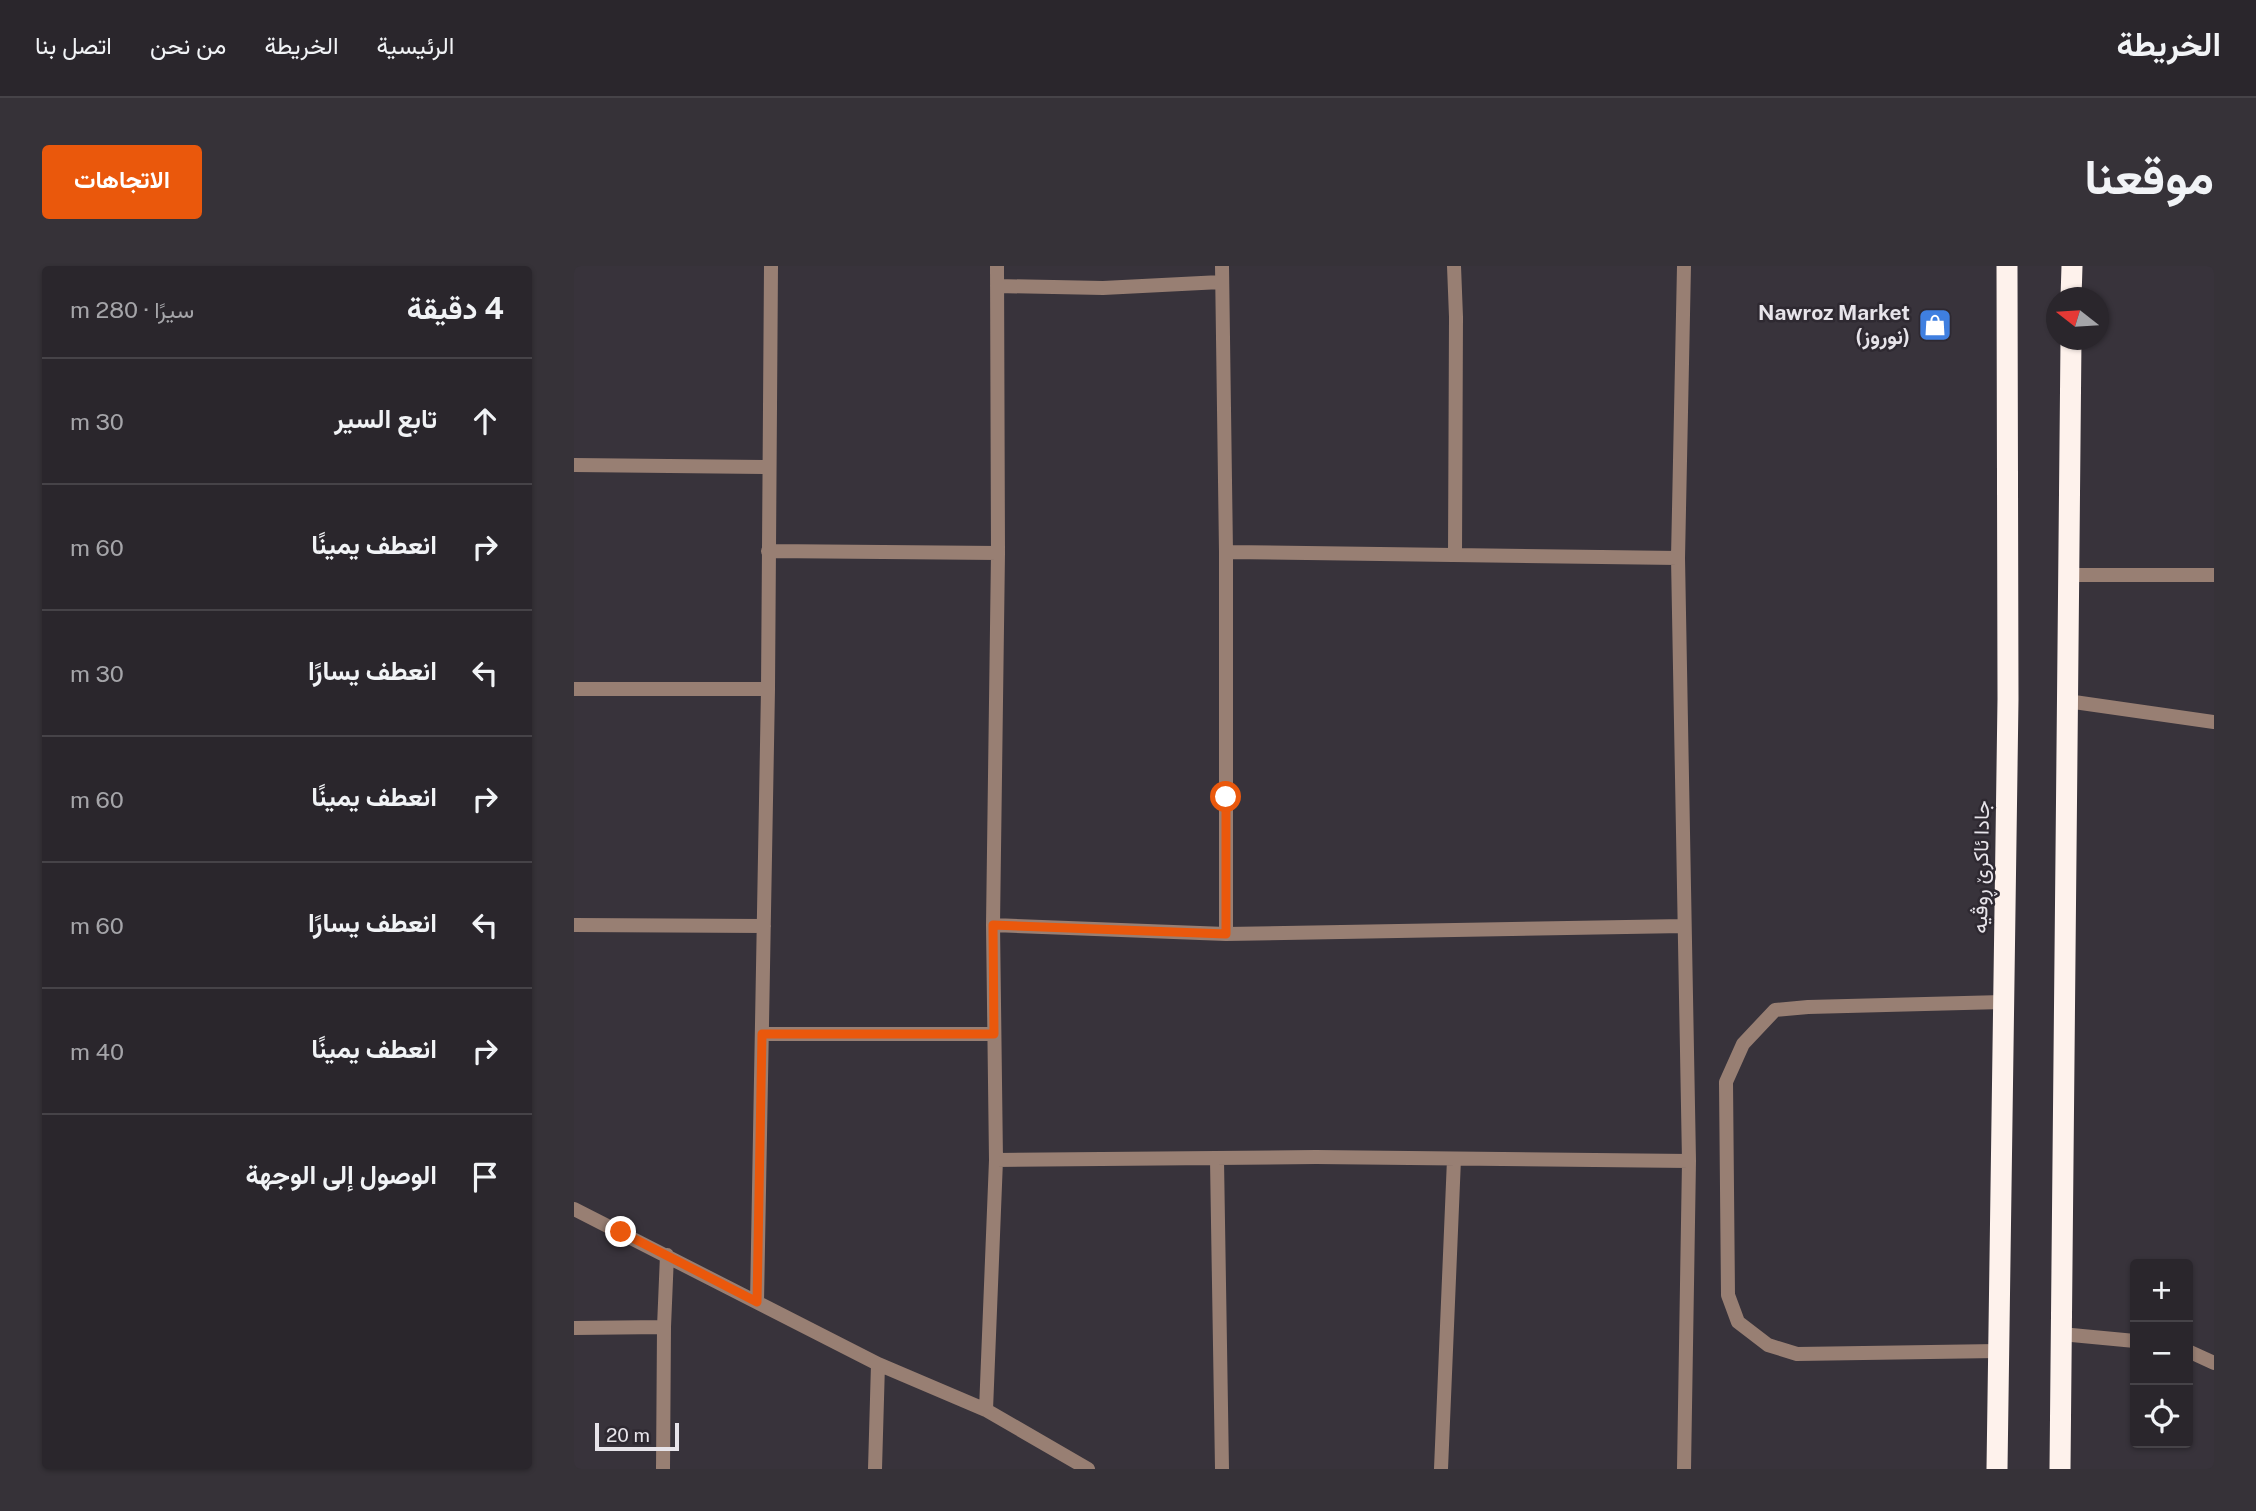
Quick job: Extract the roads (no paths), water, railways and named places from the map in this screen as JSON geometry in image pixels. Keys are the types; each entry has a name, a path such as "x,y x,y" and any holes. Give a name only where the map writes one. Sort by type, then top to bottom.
{"highway":[{"name":"جادا ئاکرێ ڕوڤیە","path":"1996,1466 2008,699 2007,266"},
{"path":"2071,266 2071,287"},
{"path":"2060,1469 2071,350"}],"street":[{"path":"757,1302 768,689 771,266"},
{"path":"986,1410 996,1160 993,925 998,553 997,266"},
{"path":"1222,266 1226,552 1226,934"},
{"path":"1454,266 1455,555"},
{"path":"1684,266 1678,558 1689,1161 1684,1469"},
{"path":"997,286 1103,288 1221,282"},
{"path":"574,465 768,467"},
{"path":"768,551 998,553"},
{"path":"1226,552 1678,558"},
{"path":"2068,575 2214,575"},
{"path":"574,689 768,689"},
{"path":"2067,701 2214,722"},
{"path":"574,925 764,926"},
{"path":"993,925 1226,934 1684,926"},
{"path":"1997,1351 1797,1354 1768,1345 1738,1322 1728,1295 1726,1082 1744,1044 1775,1010 2003,1002"},
{"path":"762,1034 994,1034"},
{"path":"996,1160 1316,1157 1689,1161"},
{"path":"1441,1469 1454,1159"},
{"path":"1217,1160 1222,1469"},
{"path":"574,1209 878,1364 986,1410 1084,1468"},
{"path":"663,1469 667,1255"},
{"path":"574,1328 664,1327"},
{"path":"2061,1334 2130,1341"},
{"path":"2193,1354 2214,1363"},
{"path":"875,1469 878,1364"}],"place":[{"name":"Nawroz Market (نوروز)","path":"1935,325"}]}
